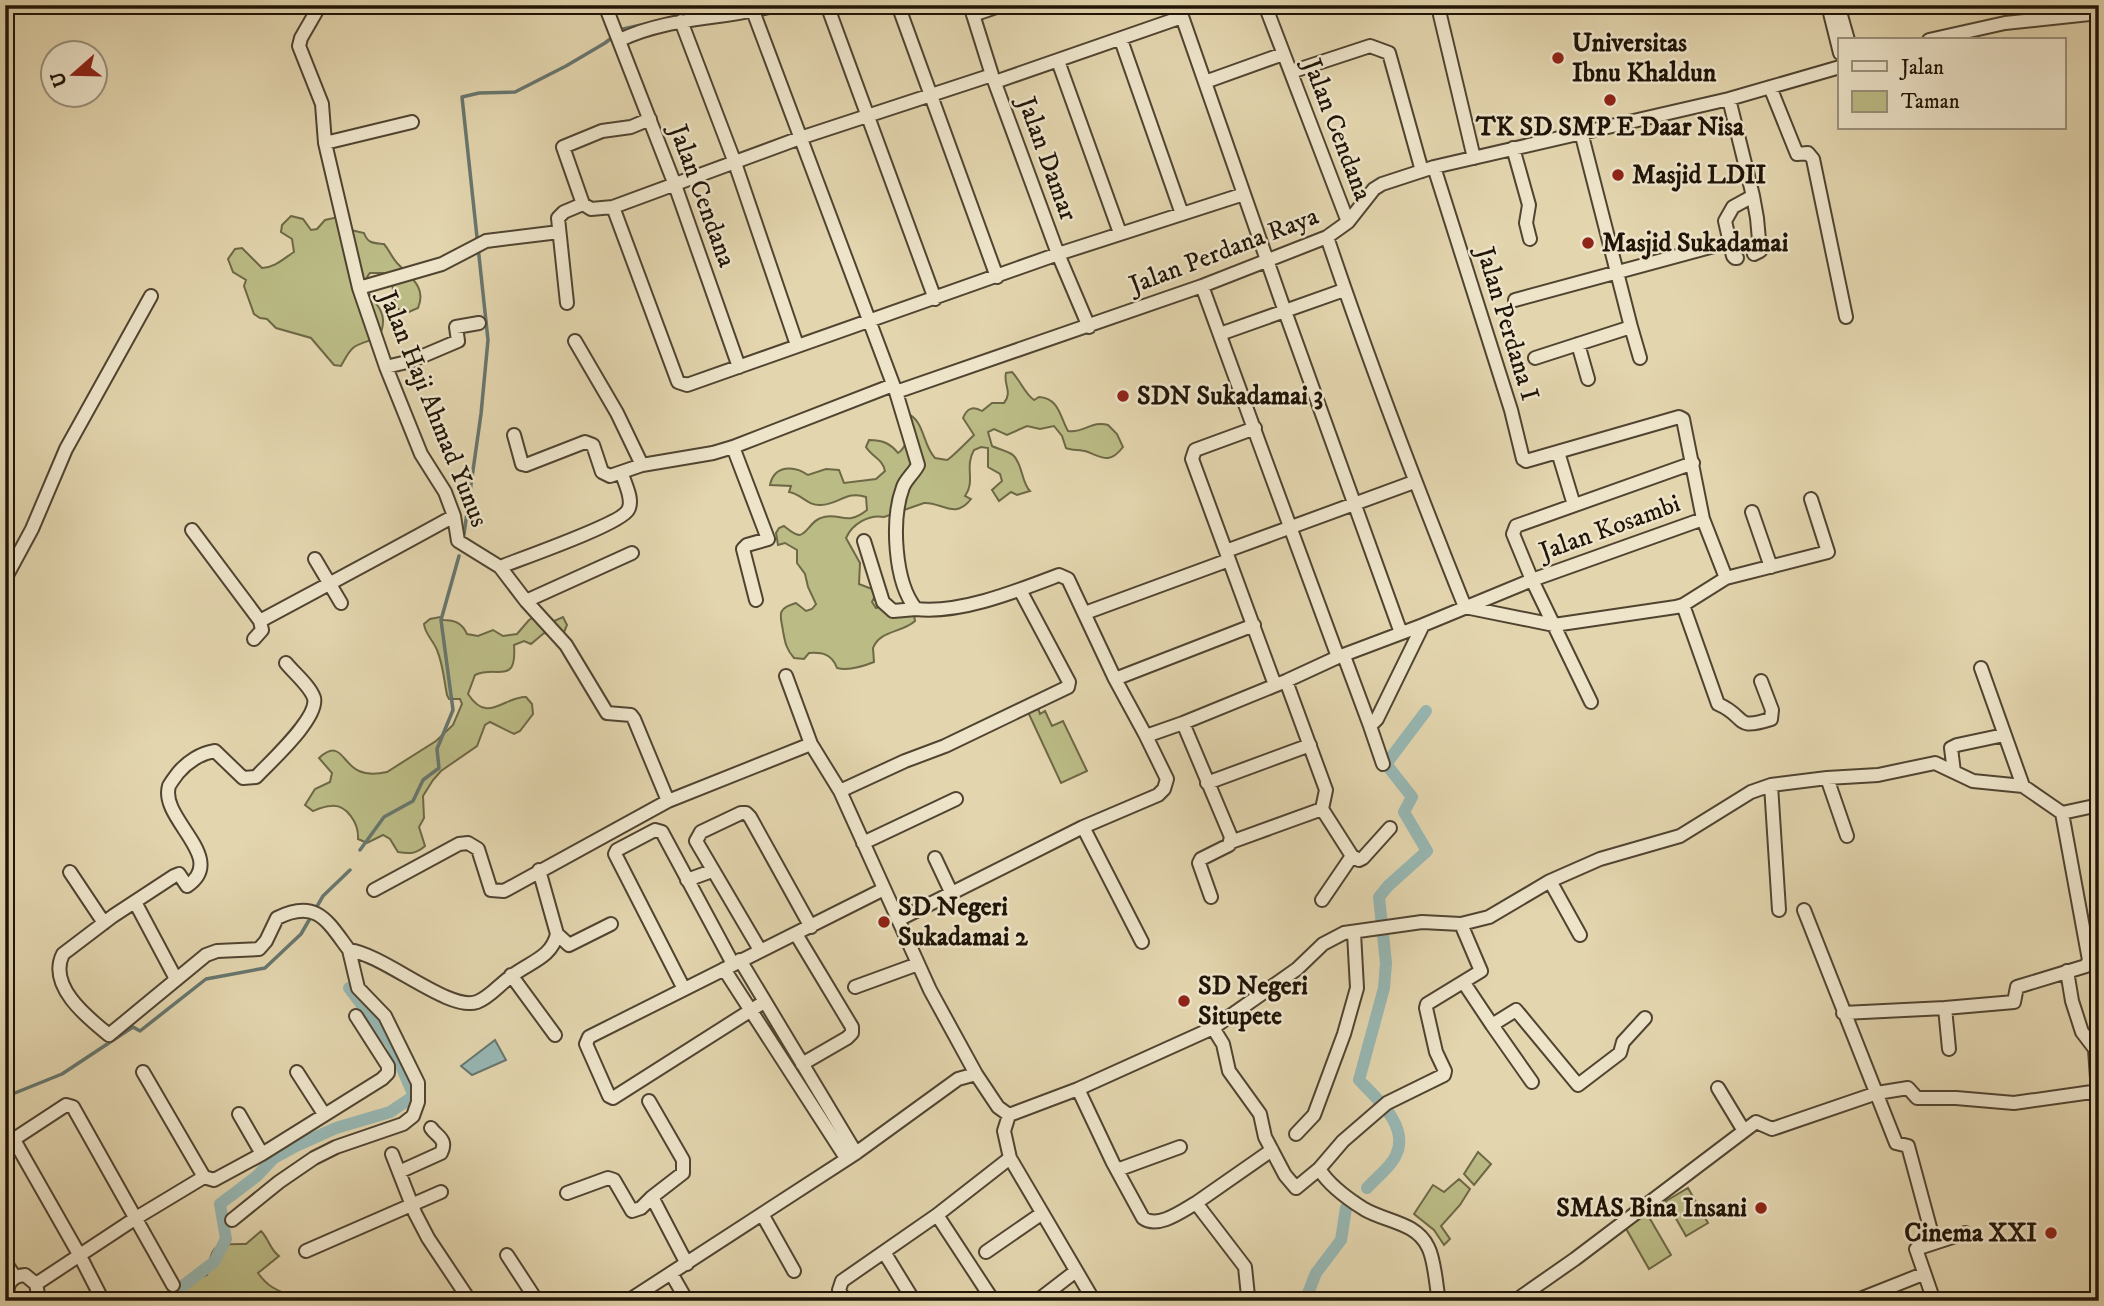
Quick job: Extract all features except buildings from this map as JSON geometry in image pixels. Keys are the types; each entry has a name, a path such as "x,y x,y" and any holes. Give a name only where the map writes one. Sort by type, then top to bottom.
{"street":[{"name":"Jalan Haji Ahmad Yunus","path":"320,5 299,46 322,104 325,143 359,288 386,367 421,454 445,492 454,516 458,541 500,567 526,601 566,645 607,713 631,715 668,801"},
{"name":"Jalan Cendana","path":"605,5 675,184 739,367"},
{"path":"619,38 648,27 753,11 775,5"},
{"path":"827,5 935,299"},
{"path":"898,5 997,277"},
{"path":"972,10 1002,5"},
{"name":"Jalan Cendana","path":"1265,5 1348,222"},
{"path":"1828,5 1838,45"},
{"path":"1838,5 1847,38"},
{"name":"Jalan Damar","path":"972,10 993,78 1058,254 1089,327"},
{"path":"753,11 895,389 918,465 904,483 896,513 897,550 907,598 916,609"},
{"path":"650,119 631,127 602,131 563,147 583,204 591,209 613,207 800,138 930,95 1058,61 1121,40 1180,11 1284,310 1401,633"},
{"path":"1937,38 2005,23 2099,13"},
{"path":"1440,15 1474,158"},
{"path":"681,21 735,163 797,345"},
{"path":"1121,40 1182,215"},
{"path":"1291,72 1370,46 1388,53 1428,169"},
{"name":"Jalan Cendana","path":"1205,82 1283,54"},
{"path":"1058,61 1120,233"},
{"name":"Jalan Perdana Raya","path":"622,474 642,465 733,447 895,389 1089,327 1202,286 1327,237 1348,222 1374,188 1382,184 1428,169 1513,148 1729,99 1838,68"},
{"path":"1770,87 1797,154 1808,153 1813,159 1846,317"},
{"path":"1729,99 1758,218 1760,251 1754,254"},
{"path":"325,143 412,122"},
{"path":"1581,132 1640,358"},
{"path":"1513,148 1529,205 1526,223 1530,239"},
{"name":"Jalan Perdana I","path":"1428,169 1511,410 1523,459 1530,460 1558,452"},
{"path":"613,207 678,382 687,385 1058,254 1244,194"},
{"path":"1737,258 1733,256 1725,221 1733,206 1753,196"},
{"path":"567,303 558,218 583,204"},
{"path":"359,288 442,264 486,242 559,232"},
{"path":"1327,237 1414,482 1465,607 1554,625 1683,605 1726,578 1828,552 1811,499"},
{"path":"1515,300 1714,246"},
{"path":"1202,286 1289,528 1383,764"},
{"path":"1220,334 1344,290"},
{"path":"5,579 32,529 66,449 151,296"},
{"path":"386,367 411,361 458,341 456,327 479,323"},
{"path":"1535,358 1632,327"},
{"path":"575,341 617,413 642,465"},
{"path":"1578,344 1588,379"},
{"path":"1574,506 1558,452 1679,417 1682,419 1693,463 1703,519 1726,578"},
{"path":"1255,428 1195,450 1192,454 1254,625 1310,745 1326,790 1322,808 1352,856 1359,860 1390,828"},
{"path":"500,567 602,527 625,515 630,502 622,474 610,477 603,472 593,445 584,442 526,465 522,464 514,435"},
{"path":"733,447 768,539 747,545 743,549 756,600"},
{"path":"1591,702 1532,580 1513,534 1516,526 1693,463"},
{"path":"1085,614 1289,528 1414,482"},
{"path":"1752,512 1771,567"},
{"path":"260,621 330,582 374,562 394,547 454,516"},
{"name":"Jalan Kosambi","path":"1146,736 1532,580 1703,519"},
{"path":"192,530 260,621 262,630 254,639"},
{"path":"864,541 883,603 894,611 931,611 964,605 1063,575 1068,579 1115,679 1167,779 1164,789 1158,795 1083,827 898,920"},
{"path":"526,601 632,554"},
{"path":"315,559 341,603"},
{"path":"840,791 905,761 946,746 1068,687 1069,682 1020,590"},
{"path":"1683,605 1718,704 1750,726 1771,719 1772,710 1762,681"},
{"path":"1115,679 1254,625"},
{"path":"1370,726 1377,719 1423,625"},
{"path":"232,1220 314,1158 335,1147 407,1122 413,1116 418,1102 418,1083 385,1016 358,988 349,950 319,914 301,912 276,918 266,941 259,949 217,951 206,955 104,1031 73,1001 62,981 59,965 63,954 176,875 178,874 187,886 199,876 202,868 200,858 172,806 168,793 169,785 185,765 215,751 243,778 256,778 297,734 314,708 314,699 286,663"},
{"path":"1981,668 2023,786"},
{"path":"786,676 811,744 840,791 935,1000 976,1074 998,1107 1009,1115"},
{"path":"1183,723 1231,842"},
{"path":"1954,772 1951,748 2004,734"},
{"path":"374,890 459,844 468,843 478,849 491,890 504,891 668,801 811,744"},
{"path":"1206,783 1310,745"},
{"path":"1009,1115 1079,1089 1213,1028 1297,969 1323,944 1344,933 1422,922 1461,924 1489,917 1550,881 1600,859 1680,836 1751,792 1771,785 1878,775 1935,763 1973,781 2023,786 2062,813 2089,960 2086,966 2017,987 2014,1002 1843,1013"},
{"path":"1827,778 1847,836"},
{"path":"1771,785 1779,910"},
{"path":"863,843 956,799"},
{"path":"2062,813 2099,805"},
{"path":"1211,897 1199,863 1201,859 1231,842 1322,808"},
{"path":"760,950 696,841 701,832 741,813 746,813 810,927"},
{"path":"1083,827 1142,942"},
{"path":"684,989 615,854 617,850 659,830 732,964 750,1009 807,1085 851,1156"},
{"path":"1322,900 1352,856"},
{"path":"936,858 952,894"},
{"path":"349,950 362,952 386,962 432,990 460,1003 473,1004 511,975 547,954 555,944 557,934 538,870"},
{"path":"687,880 712,871"},
{"path":"70,872 104,923"},
{"path":"1550,881 1580,935"},
{"path":"764,1002 616,1096 609,1096 586,1044 589,1037 884,889"},
{"path":"135,902 176,979"},
{"path":"1804,910 1896,1143 1908,1146 1934,1242"},
{"path":"557,934 569,945 611,924"},
{"path":"1213,1028 1223,1044 1229,1071 1260,1114 1265,1137 1284,1175 1296,1188 1319,1169 1343,1141 1387,1103 1444,1075 1436,1052 1427,1004 1481,971 1461,924"},
{"path":"1296,1134 1314,1115 1353,1003 1357,988 1354,933"},
{"path":"796,934 852,1027 852,1033 847,1038 802,1064"},
{"path":"732,964 764,1002 802,1064 807,1085"},
{"path":"855,987 918,964"},
{"path":"2067,971 2072,1001 2082,1032 2095,1049 2099,1107"},
{"path":"511,975 555,1035"},
{"path":"1464,983 1532,1082"},
{"path":"1945,1008 1949,1049"},
{"path":"1492,1025 1516,1010 1578,1085 1620,1054 1623,1042 1645,1018"},
{"path":"143,1072 204,1177 214,1180 262,1154 388,1073 388,1066 356,1016"},
{"path":"297,1072 324,1114"},
{"path":"628,1301 851,1156 958,1079 976,1074"},
{"path":"1718,1088 1744,1131"},
{"path":"1520,1299 1756,1122 1772,1129 1877,1093 1908,1088 1917,1098 2014,1103 2097,1091"},
{"path":"1079,1089 1117,1170 1143,1219 1148,1222 1156,1223 1196,1203 1272,1150"},
{"path":"567,1192 608,1178 614,1181 632,1211 640,1208 683,1173 683,1160 649,1101"},
{"path":"103,1301 80,1256 9,1142 66,1105 71,1105 173,1285"},
{"path":"239,1114 262,1154"},
{"path":"1009,1115 1004,1131 1010,1158 1094,1301"},
{"path":"399,1172 441,1153 443,1140 431,1128"},
{"path":"1117,1170 1180,1147"},
{"path":"392,1154 411,1206 428,1238 470,1301"},
{"path":"845,1301 839,1284 937,1215 1010,1158"},
{"path":"1319,1169 1334,1186 1365,1209 1413,1229 1421,1236 1430,1249 1439,1301"},
{"path":"36,1284 204,1177"},
{"path":"306,1251 441,1192"},
{"path":"652,1197 687,1264"},
{"path":"1196,1203 1245,1267 1248,1296 1244,1301"},
{"path":"986,1252 1041,1213"},
{"path":"762,1214 794,1271"},
{"path":"937,1215 992,1299"},
{"path":"1934,1301 1916,1249 1965,1233"},
{"path":"884,1252 914,1301"},
{"path":"507,1255 537,1301"},
{"path":"5,1262 15,1277"},
{"path":"1037,1301 1076,1271"},
{"path":"671,1273 687,1301"},
{"path":"1855,1301 1923,1274"},
{"path":"9,1300 8,1285 15,1277 25,1275 36,1284 38,1294 34,1301"}],"green space":[{"path":"291,216 303,219 311,230 317,229 325,220 338,217 351,230 364,233 369,241 384,244 419,288 418,308 404,314 396,305 389,279 384,273 370,273 365,285 382,314 382,328 377,337 353,348 341,366 334,365 311,338 276,328 267,319 254,314 244,286 246,280 233,272 228,259 235,249 242,248 262,268 271,266 294,252 292,239 281,232 282,225"},
{"path":"1012,372 1034,400 1039,397 1046,398 1055,405 1068,431 1078,431 1097,424 1108,425 1117,434 1123,447 1110,458 1069,449 1054,426 1040,429 1027,426 1007,435 994,429 988,432 992,446 1016,459 1030,491 1017,495 1011,492 999,501 992,490 1002,481 1000,474 988,467 988,448 981,447 974,450 971,456 970,485 965,496 971,499 965,505 954,509 924,503 857,524 846,538 860,563 859,584 872,589 875,596 872,602 876,608 882,606 914,614 915,621 876,642 873,648 874,662 866,665 837,668 829,657 818,653 809,653 804,659 794,658 785,642 782,611 796,603 806,611 816,604 805,574 797,563 797,550 785,543 778,545 776,533 784,526 799,535 820,518 849,518 860,515 867,510 866,497 853,495 816,505 789,492 791,486 770,485 772,478 780,470 791,468 808,475 826,469 839,470 844,483 876,479 885,471 866,447 869,440 885,443 898,453 906,441 906,413 917,421 935,458 947,460 974,435 963,418 966,412 973,408 982,411 992,403 1004,403 1008,395 1006,373"},
{"path":"536,616 552,622 563,617 567,625 562,637 544,633 531,644 524,641 514,645 514,658 509,670 475,675 468,694 475,703 489,708 526,697 532,704 533,714 520,731 514,734 490,722 485,725 477,746 441,771 433,780 423,796 424,818 419,827 425,846 419,851 398,852 390,839 383,835 367,843 358,839 354,821 342,808 329,806 313,811 305,805 315,789 330,782 332,773 319,758 326,753 337,751 353,768 362,772 387,772 436,741 453,725 462,704 460,699 449,699 447,695 439,655 424,624 430,619 440,617 455,622 463,627 467,634 478,636 493,630 503,636 517,634"},
{"path":"1038,708 1040,714 1045,711 1052,726 1063,721 1087,771 1061,783 1028,712"},
{"path":"1478,1152 1491,1164 1474,1185 1464,1174"},
{"path":"1459,1179 1470,1189 1441,1226 1450,1239 1444,1245 1434,1230 1414,1214 1433,1185 1444,1192"},
{"path":"1688,1188 1708,1223 1686,1236 1666,1201"},
{"path":"1646,1212 1671,1255 1649,1269 1624,1225"},
{"path":"261,1231 279,1256 258,1273 274,1288 302,1301 165,1301 173,1295 178,1284 207,1275 216,1248 227,1244 246,1244"}],"water":[{"path":"495,1040 506,1060 472,1075 461,1066"}],"waterway":[{"path":"464,534 481,414 488,340 462,97 479,93 515,92 566,66 623,29 650,23"},
{"path":"360,850 384,817 413,801 423,780 439,768 437,749 453,710 441,620 459,556"},
{"path":"1367,1188 1391,1164 1399,1144 1399,1134 1389,1113 1359,1080 1384,988 1386,963 1379,897 1427,851 1404,812 1412,797 1386,764 1426,711"},
{"path":"5,1097 62,1074 133,1027 140,1031 206,979 265,968 301,934 323,896 350,870"},
{"path":"163,1301 214,1262 226,1239 220,1204 257,1176 274,1158 336,1128 390,1112 414,1096 392,1045 349,988"},
{"path":"1305,1301 1316,1273 1341,1240 1346,1208 1356,1201"}],"place":[{"name":"Universitas Ibnu Khaldun","path":"1558,58"},
{"name":"TK SD SMP E Daar Nisa","path":"1610,100"},
{"name":"Masjid LDII","path":"1618,175"},
{"name":"Masjid Sukadamai","path":"1588,243"},
{"name":"SDN Sukadamai 3","path":"1123,396"},
{"name":"SD Negeri Sukadamai 2","path":"884,922"},
{"name":"SD Negeri Situpete","path":"1184,1001"},
{"name":"SMAS Bina Insani","path":"1761,1208"},
{"name":"Cinema XXI","path":"2051,1233"}]}
